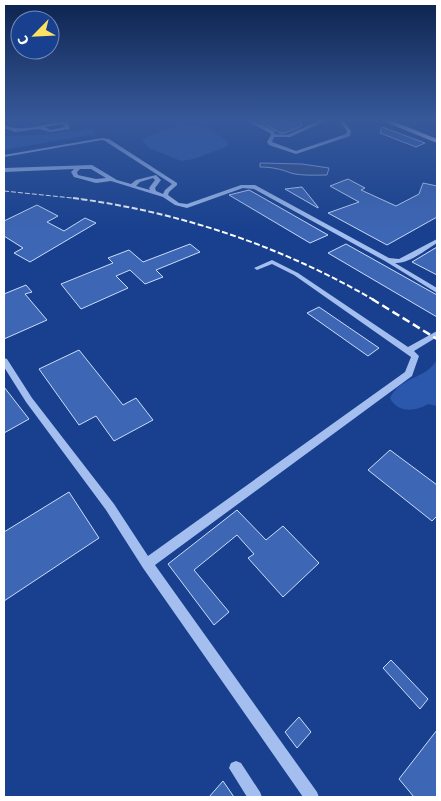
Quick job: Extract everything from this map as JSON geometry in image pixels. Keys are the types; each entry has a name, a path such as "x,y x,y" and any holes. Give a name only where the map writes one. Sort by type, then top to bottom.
{"street":[{"path":"132,156 175,184 167,191 165,196"},
{"path":"4,170 97,168 111,179 165,196 177,204 187,206 243,186 255,187 437,290"},
{"path":"132,186 138,181 154,176 158,180 152,188 153,192"},
{"path":"382,258 400,261 437,241"},
{"path":"147,564 408,374 415,356 296,274 272,262 257,268"},
{"path":"408,351 437,334"},
{"path":"4,361 29,400 110,507 147,564 312,797"},
{"path":"236,768 255,797"}],"lane":[{"path":"79,167 74,172 76,176 96,181 111,179"}],"shaded area":[{"path":"170,156 201,156 194,159 181,161"},
{"path":"260,163 302,164 329,168 327,175 304,175 276,168 260,167"},
{"path":"437,360 437,406 428,404 418,409 407,410 393,403 390,398 397,389 427,371"}],"building":[{"path":"348,179 365,188 361,190 396,206 419,194 423,183 437,186 437,217 387,245 328,213 359,202 330,186"},
{"path":"302,187 318,207 318,208 285,189"},
{"path":"249,190 328,235 310,243 229,195"},
{"path":"37,205 58,216 47,222 64,231 85,218 96,223 30,262 14,253 23,248 4,236 4,221"},
{"path":"190,244 200,252 156,270 163,277 145,284 130,270 116,276 128,288 81,309 61,284 113,263 108,258 129,250 143,262"},
{"path":"346,244 437,295 437,317 328,253"},
{"path":"437,247 437,275 412,262"},
{"path":"26,285 32,292 25,294 47,320 4,339 4,294"},
{"path":"319,307 379,348 368,356 307,313"},
{"path":"79,350 123,405 136,398 153,420 114,441 96,416 79,425 39,369"},
{"path":"4,387 29,419 4,433"},
{"path":"390,450 437,485 437,516 432,521 368,470"},
{"path":"69,492 99,538 4,601 4,532"},
{"path":"237,510 266,540 283,526 319,563 283,597 248,558 254,554 237,535 194,570 229,612 214,625 168,564"},
{"path":"391,660 428,699 420,709 383,668"},
{"path":"299,717 311,732 297,748 285,732"},
{"path":"437,730 437,797 414,797 399,779"},
{"path":"223,781 234,797 209,797"}],"railway":[{"path":"4,191 75,198"},
{"path":"75,198 82,199"},
{"path":"75,198 152,212 229,234 303,263 374,300"},
{"path":"372,299 437,339"}]}
